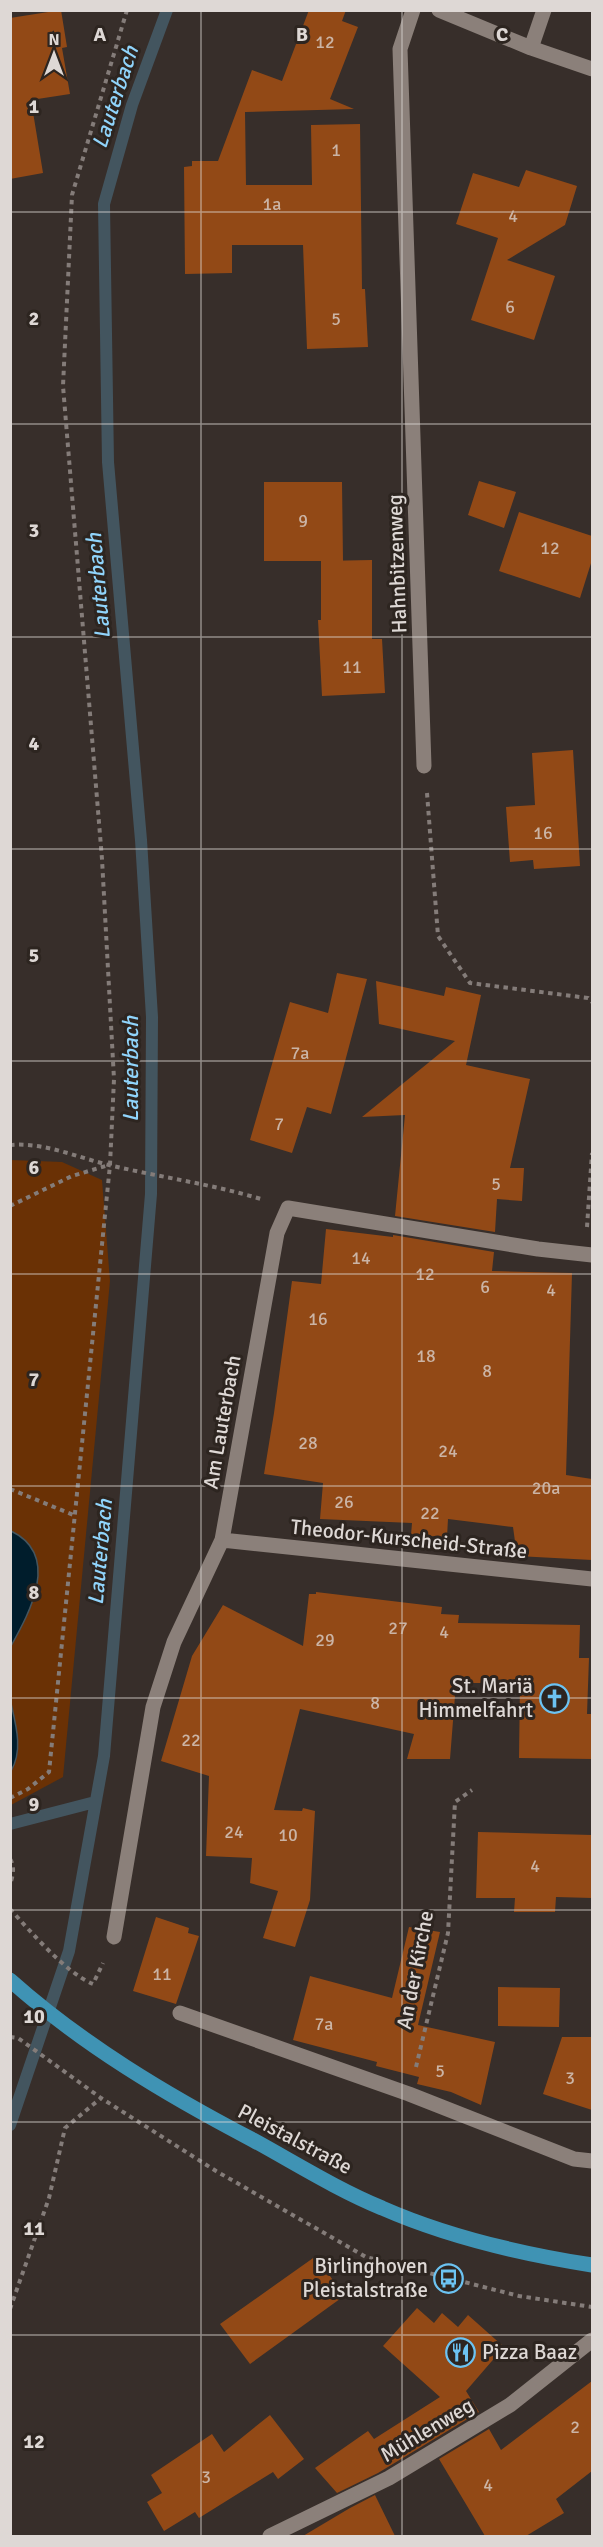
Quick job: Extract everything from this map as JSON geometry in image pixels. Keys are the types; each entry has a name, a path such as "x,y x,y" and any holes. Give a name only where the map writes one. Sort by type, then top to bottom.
{"main road":[{"name":"Pleistalstraße","path":"10,1980 77,2036 199,2112 381,2208 460,2236 541,2256 592,2265"}],"street":[{"name":"Hahnbitzenweg","path":"413,10 400,49 424,766"},
{"path":"439,10 531,48 592,69"},
{"path":"531,48 544,10"},
{"path":"288,1208 538,1249 589,1255"},
{"name":"Am Lauterbach","path":"114,1937 153,1707 174,1642 222,1540 277,1233 288,1208"},
{"name":"Theodor-Kurscheid-Straße","path":"222,1540 592,1579"},
{"path":"180,2013 409,2094 574,2158 592,2161"},
{"name":"Mühlenweg","path":"270,2536 389,2478 510,2405 592,2340"}],"path":[{"path":"10,1798 28,1790 49,1772 110,1165 114,1079 102,859 63,386 72,195 127,10"},
{"path":"424,766 438,936 470,983 588,998 592,1002"},
{"path":"10,1145 30,1143 110,1165 223,1188 288,1208"},
{"path":"589,1255 592,1153"},
{"path":"10,1206 72,1176 110,1165"},
{"path":"10,1489 76,1516"},
{"name":"An der Kirche","path":"409,2094 448,1933 455,1802 472,1790"},
{"path":"10,1859 13,1862 13,1878 10,1884"},
{"path":"10,1909 82,1980 93,1984"},
{"path":"10,2037 18,2038 101,2098 216,2171 366,2257 519,2296 591,2306"},
{"path":"10,2309 49,2198 65,2128 101,2098"}],"shaded area":[{"path":"11,1160 62,1162 102,1180 110,1281 63,1777 11,1805"}],"water":[{"path":"11,1531 26,1541 35,1554 38,1569 33,1601 11,1646"},
{"path":"10,1699 18,1745 11,1771"}],"building":[{"path":"61,10 67,47 62,48 70,94 31,100 43,173 10,179 10,18"},
{"path":"309,10 346,10 342,21 358,27 330,99 354,109 245,112 246,185 312,185 311,125 360,124 362,289 365,289 368,347 307,349 303,245 232,245 232,273 185,274 184,167 192,166 192,161 218,161 252,70 282,81"},
{"path":"526,170 577,186 565,225 507,260 555,276 534,340 471,320 498,238 456,224 473,173 519,187"},
{"path":"479,481 516,492 504,528 468,515"},
{"path":"264,482 342,482 343,561 264,561"},
{"path":"519,512 592,536 592,560 580,598 499,571"},
{"path":"372,560 372,639 382,639 385,693 322,696 318,620 321,620 321,561"},
{"path":"573,750 580,866 534,869 533,860 510,862 506,807 535,805 532,753"},
{"path":"337,973 367,979 331,1114 307,1107 292,1153 250,1140 290,1002 328,1013"},
{"path":"376,981 444,996 446,987 481,995 466,1065 530,1079 510,1168 524,1168 522,1201 497,1199 495,1232 395,1216 405,1115 362,1117 455,1041 379,1024"},
{"path":"326,1229 393,1237 393,1235 494,1252 492,1271 572,1273 566,1475 592,1479 592,1560 517,1556 513,1527 448,1519 447,1537 411,1535 412,1523 320,1519 323,1483 264,1474 292,1281 321,1284"},
{"path":"316,1592 442,1607 441,1614 459,1615 458,1623 580,1625 579,1658 589,1658 587,1714 592,1714 592,1759 519,1758 520,1683 456,1683 450,1759 407,1759 414,1734 300,1709 274,1810 302,1811 303,1808 315,1811 310,1900 295,1947 263,1938 278,1891 250,1883 252,1858 206,1856 209,1776 161,1761 192,1656 223,1605 303,1646 309,1594 316,1594"},
{"path":"478,1832 592,1835 592,1898 556,1897 555,1912 514,1912 515,1898 476,1898"},
{"path":"156,1917 189,1928 188,1933 199,1936 176,2004 133,1991"},
{"path":"409,1927 440,1932 418,2025 495,2042 481,2105 451,2092 417,2084 419,2077 376,2066 377,2062 293,2040 310,1976 392,1998"},
{"path":"498,1987 560,1988 559,2027 498,2026"},
{"path":"562,2037 592,2037 592,2110 543,2094"},
{"path":"316,2256 344,2296 250,2364 220,2324"},
{"path":"417,2308 434,2323 442,2313 458,2327 468,2315 504,2347 466,2391 479,2412 378,2473 337,2493 315,2468 368,2431 374,2439 440,2397 383,2346"},
{"path":"592,2381 592,2471 556,2499 564,2513 526,2536 485,2536 439,2459 489,2429 501,2450"},
{"path":"270,2415 304,2459 278,2479 273,2472 199,2518 195,2512 164,2531 147,2502 162,2493 151,2475 212,2434 224,2452"},
{"path":"375,2495 395,2536 303,2536 350,2508"}],"waterway":[{"name":"Lauterbach","path":"10,2125 69,1951 104,1756 151,1194 152,1017 141,840 108,462 104,204 132,105 167,10"},
{"path":"10,1824 95,1802"}],"place":[{"name":"St. Mariä Himmelfahrt","path":"554,1698"},
{"name":"Birlinghoven Pleistalstraße","path":"449,2278"},
{"name":"Pizza Baaz","path":"461,2352"}]}
